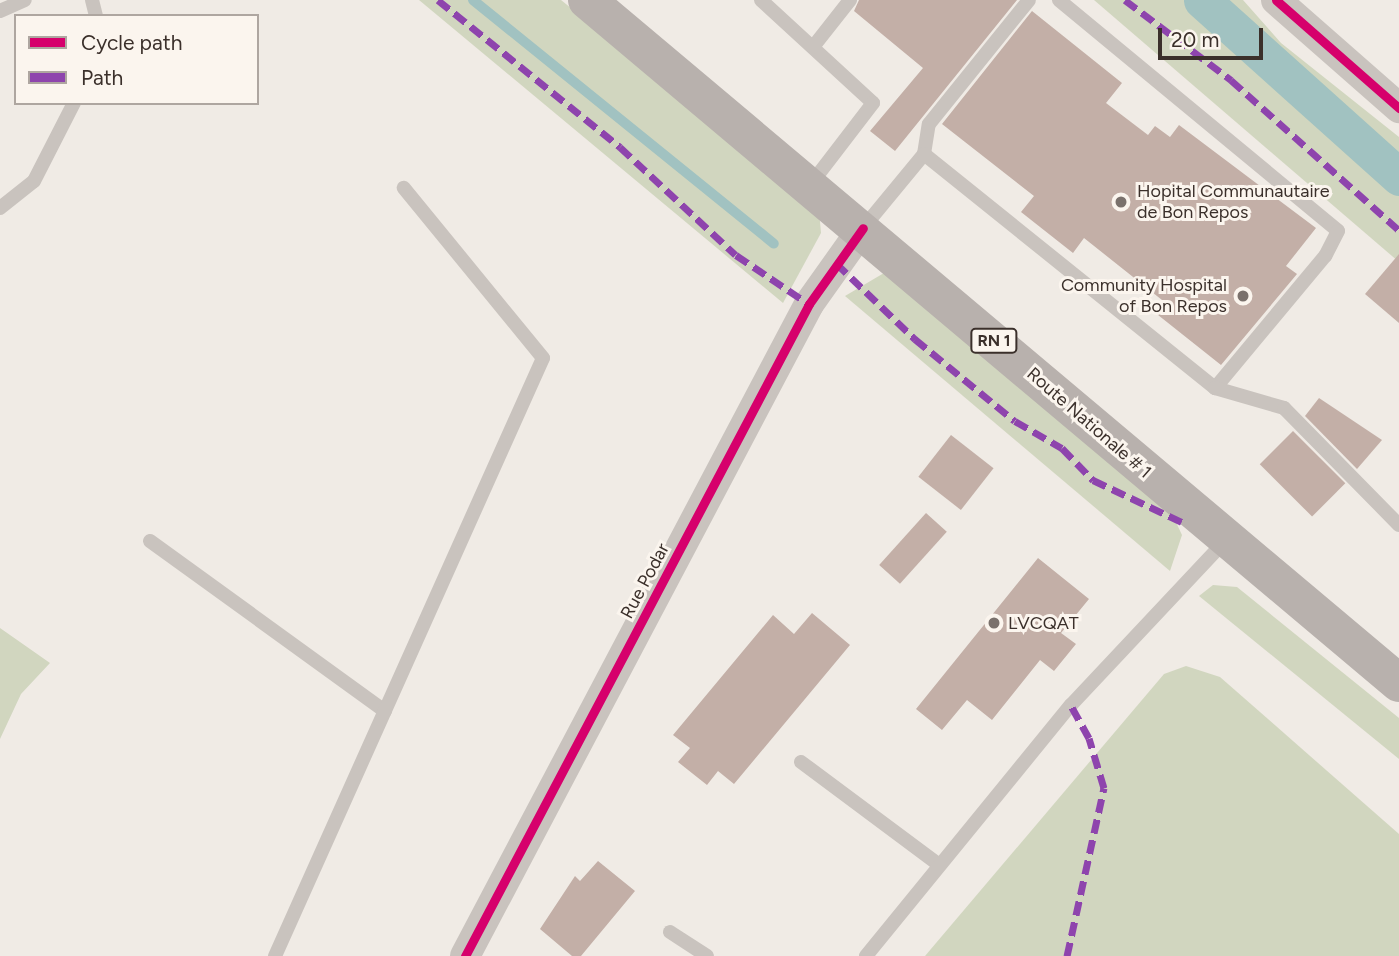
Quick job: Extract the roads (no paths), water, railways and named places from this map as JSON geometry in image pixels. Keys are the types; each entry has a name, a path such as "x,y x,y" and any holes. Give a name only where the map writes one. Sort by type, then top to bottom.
{"main road":[{"name":"Route Nationale # 1","path":"587,0 809,187 863,228 1225,541 1399,683"}],"street":[{"path":"1276,0 1399,108"},
{"name":"Rue Podar","path":"464,956 809,304 863,228"}],"lane":[{"path":"0,11 25,0"},
{"path":"761,0 873,103 809,187"},
{"path":"813,47 850,0"},
{"path":"1029,0 929,124 922,139 924,154 1215,388 1284,408 1399,525"},
{"path":"1059,0 1338,231 1325,256 1215,388"},
{"path":"0,208 34,181 73,105"},
{"path":"863,228 924,154"},
{"path":"275,956 543,358 404,188"},
{"path":"150,541 385,711"},
{"path":"866,956 938,863 1071,705 1225,541"},
{"path":"801,762 938,863"},
{"path":"670,932 707,956"}],"waterway":[{"path":"473,0 774,244"},
{"path":"1202,0 1399,177"}],"place":[{"name":"Hopital Communautaire de Bon Repos","path":"1121,202"},
{"name":"Community Hospital of Bon Repos","path":"1243,296"},
{"name":"LVCQAT","path":"994,623"}]}
